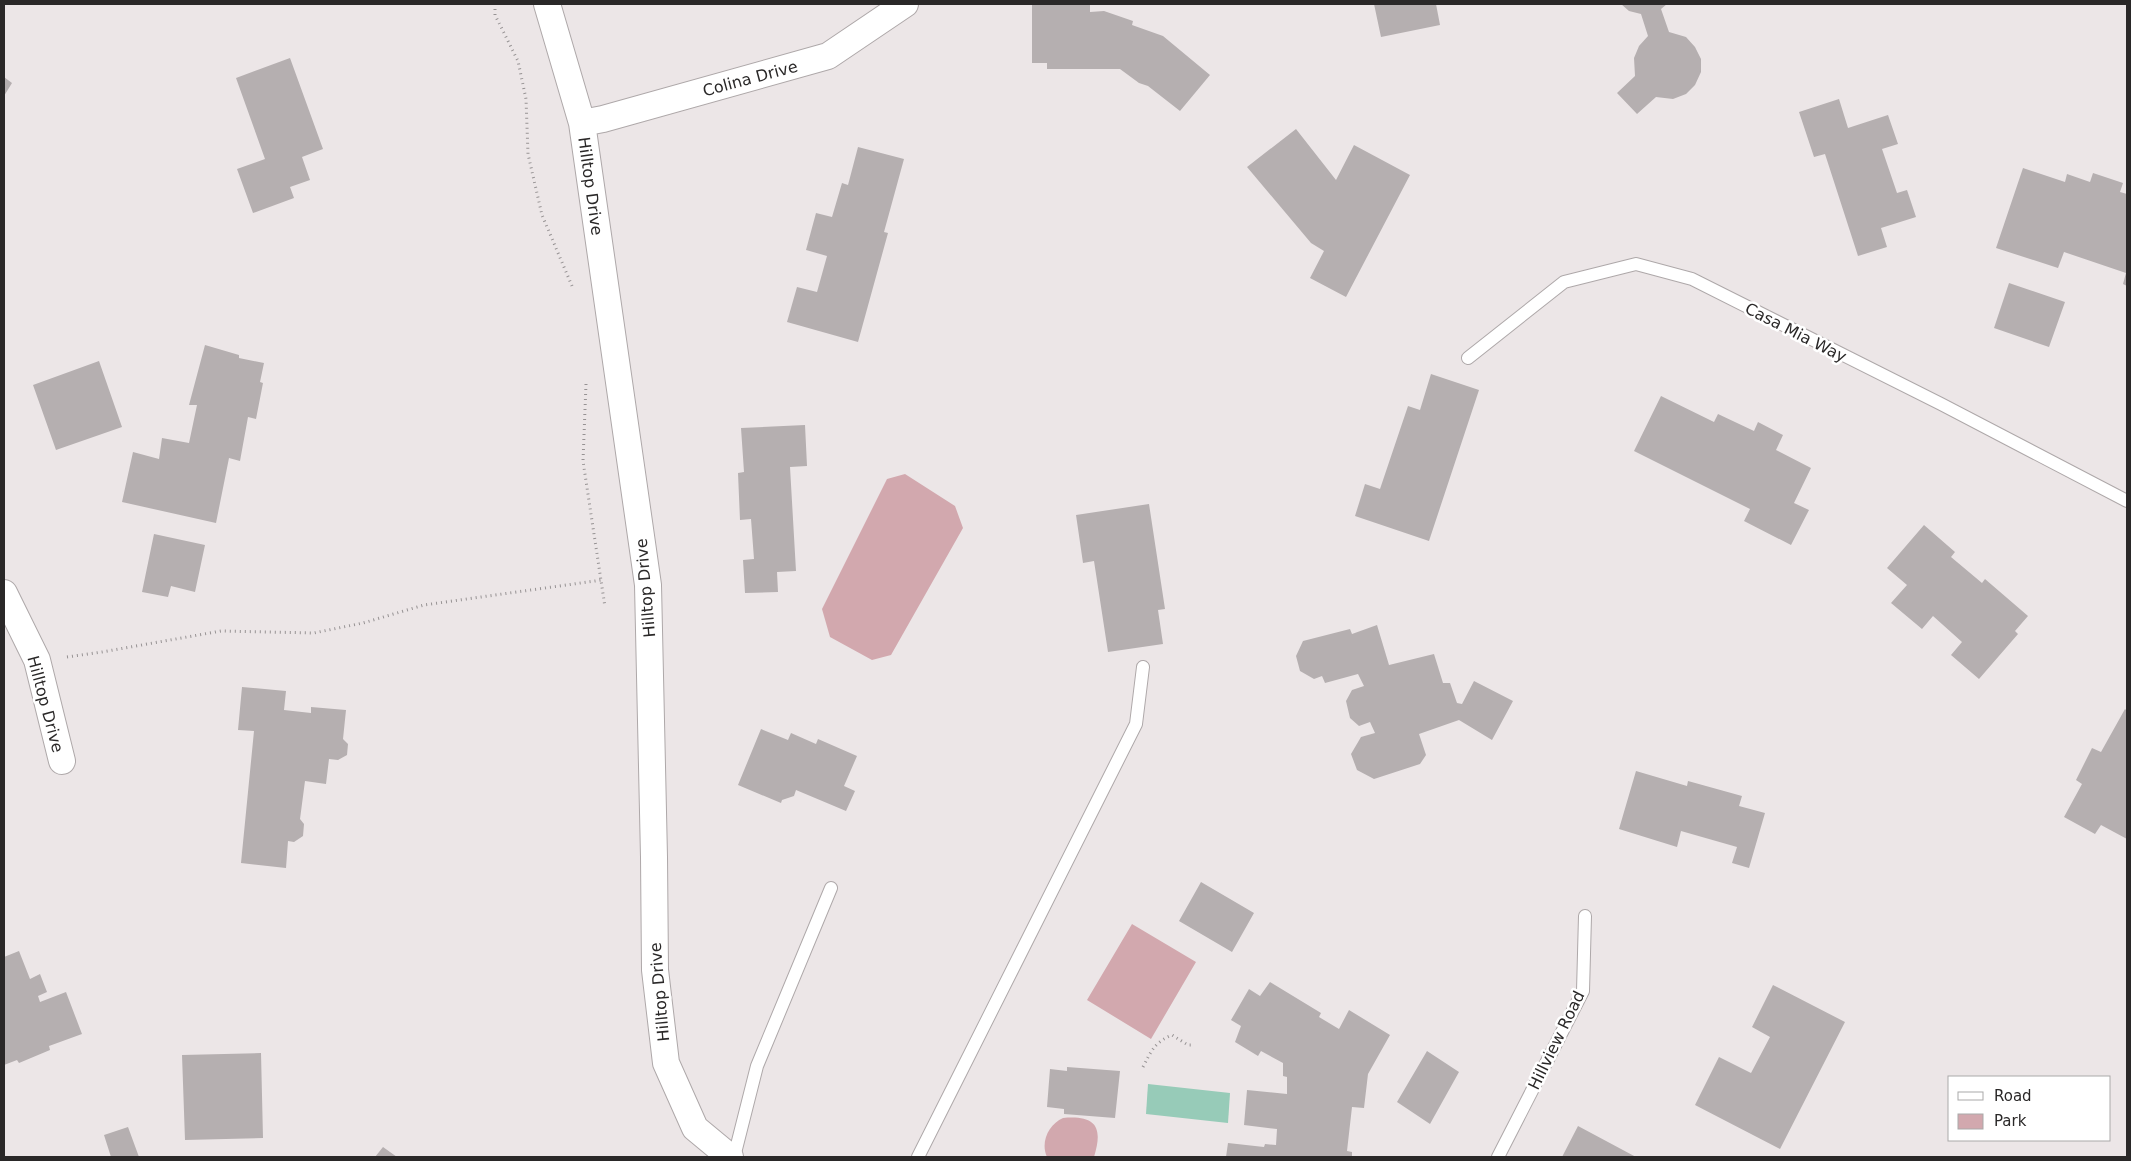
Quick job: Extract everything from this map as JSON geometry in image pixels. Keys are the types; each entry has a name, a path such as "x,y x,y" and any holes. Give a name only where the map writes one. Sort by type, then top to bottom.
{"street":[{"name":"Hilltop Drive","path":"547,4 582,123 648,585 655,970 666,1063 695,1128 730,1157"},
{"name":"Colina Drive","path":"582,123 603,119 828,56 905,4"},
{"name":"Hilltop Drive","path":"4,593 37,660 62,761"}],"lane":[{"name":"Casa Mia Way","path":"1468,358 1564,282 1636,264 1692,279 1941,404 2127,502"},
{"path":"918,1157 1136,724 1143,667"},
{"path":"734,1157 757,1066 831,888"},
{"name":"Hillview Road","path":"1498,1157 1583,991 1586,916"}],"path":[{"path":"495,4 495,15 518,61 526,99 528,154 542,215 573,289"},
{"path":"586,380 583,461 605,607"},
{"path":"37,660 102,652 220,631 314,633 362,623 424,605 602,580"},
{"path":"1142,1067 1156,1043 1162,1039 1172,1036 1188,1045 1194,1045"}],"green space":[{"path":"905,474 955,506 963,528 891,655 872,660 830,637 822,609 887,479"},
{"path":"1132,924 1196,962 1151,1039 1087,1000"},
{"path":"1063,1118 1083,1119 1090,1121 1095,1126 1098,1138 1094,1157 1047,1157 1045,1140 1047,1134"}],"shaded area":[{"path":"1148,1084 1230,1093 1228,1123 1146,1114"}],"building":[{"path":"1374,4 1436,4 1440,25 1381,37"},
{"path":"1621,4 1667,4 1661,9 1669,32 1686,37 1695,47 1701,59 1701,72 1695,85 1686,94 1673,99 1656,97 1637,114 1617,93 1635,76 1634,58 1639,46 1648,36 1641,14 1629,11"},
{"path":"1032,5 1090,5 1090,12 1104,11 1133,21 1132,25 1163,36 1210,75 1180,111 1148,86 1139,83 1120,69 1047,69 1047,63 1032,63"},
{"path":"290,58 323,149 302,157 310,180 290,187 294,198 253,213 237,169 265,159 236,78"},
{"path":"4,77 12,83 4,96"},
{"path":"1839,99 1848,128 1888,115 1898,144 1882,149 1897,193 1907,190 1916,217 1881,228 1887,247 1858,256 1825,154 1814,157 1799,112"},
{"path":"1296,129 1336,180 1354,145 1410,175 1346,297 1310,278 1324,251 1311,243 1247,167"},
{"path":"858,147 904,159 884,232 888,233 858,342 787,322 797,287 817,292 827,256 806,250 816,213 832,217 842,183 848,185"},
{"path":"2023,168 2065,182 2067,174 2090,182 2093,173 2123,183 2120,192 2127,194 2127,286 2123,284 2126,273 2064,252 2058,268 1996,248"},
{"path":"2009,283 2065,302 2049,347 1994,328"},
{"path":"205,345 239,355 239,358 264,363 260,382 263,383 256,419 248,417 240,461 229,458 216,523 122,502 133,452 159,459 162,438 189,443 197,405 189,405"},
{"path":"99,361 122,427 56,450 33,385"},
{"path":"1431,374 1479,390 1429,541 1355,516 1365,484 1380,489 1408,406 1420,410"},
{"path":"1661,396 1714,422 1718,414 1754,431 1758,422 1783,435 1776,450 1811,468 1794,503 1809,510 1791,545 1744,521 1750,509 1634,451"},
{"path":"805,425 807,466 790,467 796,571 777,572 778,592 745,593 743,560 754,559 751,519 740,520 738,473 744,472 741,428"},
{"path":"1149,504 1165,609 1158,610 1163,644 1108,652 1094,561 1083,563 1076,515"},
{"path":"1924,525 1955,552 1951,557 1982,583 1985,579 2028,616 2015,631 2018,634 1979,679 1951,655 1962,642 1933,616 1922,629 1891,603 1907,585 1887,568"},
{"path":"154,534 205,545 195,592 171,586 168,597 142,592"},
{"path":"1377,625 1389,665 1434,654 1443,683 1450,683 1457,703 1462,704 1474,681 1513,701 1492,740 1459,720 1419,734 1426,755 1420,764 1374,779 1357,770 1351,754 1361,737 1375,733 1370,722 1359,726 1350,718 1346,701 1352,690 1364,686 1358,674 1325,683 1322,676 1314,679 1300,671 1296,656 1303,641 1350,629 1352,634"},
{"path":"242,687 286,691 284,710 311,713 311,707 346,710 343,739 348,744 347,755 338,760 329,759 326,784 305,781 300,819 304,824 303,836 294,842 288,841 286,868 241,863 254,731 238,730"},
{"path":"2125,709 2127,711 2127,839 2101,825 2095,834 2064,817 2082,784 2076,780 2092,748 2101,752"},
{"path":"761,729 788,740 791,733 816,744 818,739 857,756 844,786 855,791 846,811 796,790 794,796 782,800 781,803 738,785"},
{"path":"1636,771 1687,786 1688,781 1742,796 1739,806 1765,813 1749,868 1732,863 1737,847 1681,831 1677,847 1619,829"},
{"path":"1201,882 1254,913 1232,952 1179,921"},
{"path":"19,951 30,979 40,974 47,992 38,996 40,1002 66,992 82,1034 49,1046 50,1050 19,1063 17,1060 4,1065 4,957"},
{"path":"1270,982 1321,1013 1319,1017 1339,1029 1349,1010 1390,1035 1368,1074 1364,1108 1352,1107 1347,1151 1352,1152 1352,1157 1226,1157 1228,1143 1264,1147 1265,1144 1276,1145 1277,1129 1244,1125 1247,1090 1287,1094 1287,1077 1283,1076 1283,1063 1261,1051 1258,1056 1235,1042 1241,1026 1231,1020 1249,989 1260,996"},
{"path":"1773,985 1845,1022 1780,1149 1695,1105 1719,1057 1751,1073 1770,1037 1752,1027"},
{"path":"1427,1051 1459,1072 1430,1124 1397,1102"},
{"path":"261,1053 263,1138 185,1140 182,1055"},
{"path":"1067,1067 1120,1071 1115,1118 1064,1114 1064,1109 1047,1107 1050,1069 1067,1071"},
{"path":"1578,1126 1636,1157 1562,1157"},
{"path":"128,1127 139,1157 111,1157 104,1135"},
{"path":"383,1147 397,1157 375,1157"}]}
